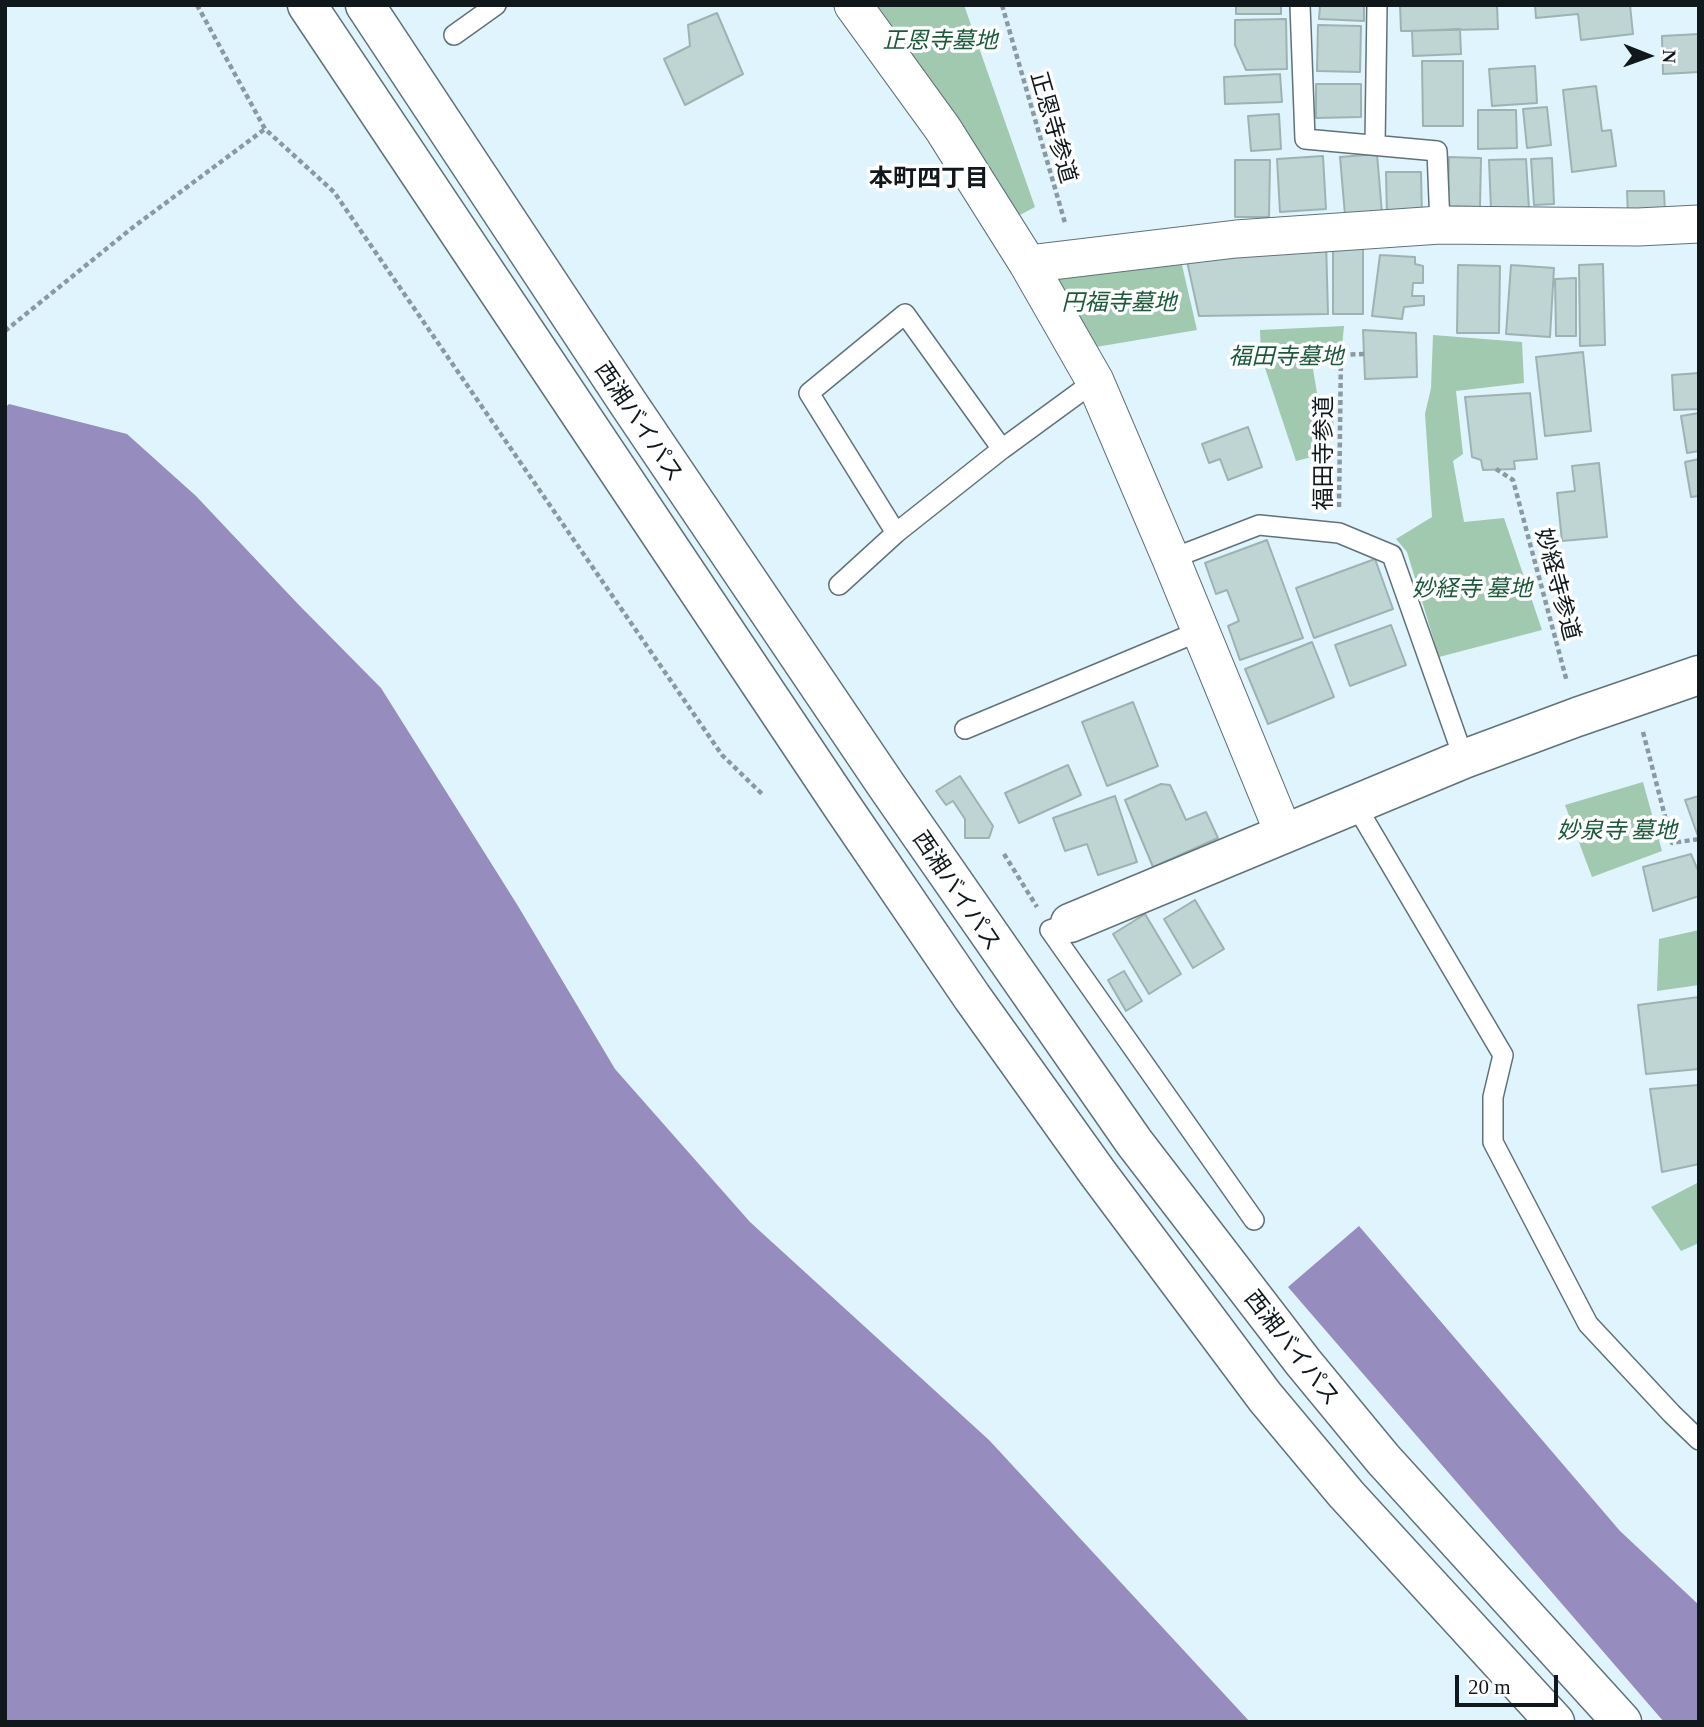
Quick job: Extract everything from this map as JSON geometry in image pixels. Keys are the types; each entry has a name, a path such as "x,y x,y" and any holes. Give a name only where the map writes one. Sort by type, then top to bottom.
{"main road":[{"name":"西湘バイパス","path":"307,5 972,998 1265,1397 1346,1494 1555,1722"},
{"name":"西湘バイパス","path":"365,5 886,785 1134,1142 1383,1460 1622,1722"},
{"path":"1070,923 1464,759 1699,675"}],"street":[{"path":"853,5 943,130 1028,264 1095,381 1284,834"},
{"path":"1028,264 1236,239 1440,225 1699,225"}],"lane":[{"path":"454,35 496,5"},
{"path":"1300,5 1305,139 1437,151 1440,225"},
{"path":"1375,145 1377,5"},
{"path":"897,533 809,393 905,314 1002,449"},
{"path":"839,585 897,533 1002,449 1095,381"},
{"path":"1171,559 1259,524 1339,533 1392,555 1464,759"},
{"path":"965,729 1200,631"},
{"path":"1355,804 1503,1055 1493,1097 1493,1142 1588,1324 1699,1440"},
{"path":"1070,923 1050,930 1254,1220"}],"path":[{"path":"197,5 265,130 334,192 722,755 763,795"},
{"name":"正恩寺参道","path":"1002,5 1075,258"},
{"path":"5,331 132,228 265,130"},
{"name":"福田寺参道","path":"1339,533 1340,355 1364,354"},
{"name":"妙経寺参道","path":"1496,469 1513,480 1577,717"},
{"path":"1634,697 1672,844 1699,839"},
{"path":"1004,854 1029,892"}],"green space":[{"name":"正恩寺墓地","path":"877,5 964,5 1035,207 1018,216"},
{"name":"円福寺墓地","path":"1179,252 1197,330 1090,348 1044,269"},
{"name":"福田寺墓地","path":"1344,326 1342,347 1310,351 1317,393 1331,402 1334,427 1324,454 1296,461 1261,356 1260,330"},
{"name":"妙経寺 墓地","path":"1433,335 1522,342 1524,383 1456,391 1463,454 1453,461 1464,522 1504,518 1542,630 1439,657 1407,552 1396,539 1432,517 1425,414 1431,388"},
{"name":"妙泉寺 墓地","path":"1643,782 1662,851 1592,877 1565,805"},
{"path":"1699,930 1699,985 1657,991 1659,939"},
{"path":"1699,1182 1699,1243 1681,1251 1651,1207"}],"shaded area":[{"path":"9,404 127,434 196,496 381,688 518,906 615,1069 750,1222 989,1440 1250,1722 5,1722 5,408"},
{"path":"1359,1226 1620,1531 1699,1605 1699,1722 1664,1722 1288,1287"}],"building":[{"path":"1236,5 1281,5 1281,14 1236,14"},
{"path":"1320,5 1364,5 1364,21 1319,19"},
{"path":"1400,5 1497,5 1498,29 1401,31"},
{"path":"1535,5 1630,5 1633,34 1581,40 1578,14 1536,18"},
{"path":"717,13 743,74 685,105 664,59 690,46 688,25"},
{"path":"1286,19 1287,69 1246,70 1235,45 1235,20"},
{"path":"1318,25 1361,26 1360,72 1317,71"},
{"path":"1460,29 1461,54 1413,56 1412,31"},
{"path":"1699,34 1699,72 1663,74 1662,36"},
{"path":"1422,61 1463,61 1463,126 1423,126"},
{"path":"1535,66 1537,103 1492,106 1489,69"},
{"path":"1280,74 1282,102 1225,104 1224,77"},
{"path":"1316,84 1361,84 1361,117 1316,118"},
{"path":"1596,86 1602,131 1611,130 1616,166 1572,172 1563,90"},
{"path":"1547,107 1551,145 1527,148 1523,109"},
{"path":"1478,110 1516,110 1517,148 1478,149"},
{"path":"1279,114 1281,149 1251,151 1248,116"},
{"path":"1377,154 1382,213 1345,215 1340,157"},
{"path":"1323,156 1326,209 1280,212 1277,159"},
{"path":"1449,157 1481,158 1480,207 1448,206"},
{"path":"1552,158 1554,204 1534,205 1531,159"},
{"path":"1526,159 1529,209 1491,210 1489,160"},
{"path":"1235,160 1270,160 1269,217 1235,217"},
{"path":"1386,172 1421,172 1422,218 1387,218"},
{"path":"1627,191 1664,191 1665,214 1628,216"},
{"path":"1326,241 1328,314 1199,316 1185,252"},
{"path":"1333,246 1363,246 1363,314 1333,314"},
{"path":"1380,255 1415,257 1415,264 1423,266 1423,283 1413,283 1412,296 1424,296 1424,305 1404,307 1402,319 1372,316"},
{"path":"1603,264 1605,345 1580,346 1579,265"},
{"path":"1458,265 1500,266 1499,333 1457,333"},
{"path":"1511,265 1554,268 1550,337 1506,334"},
{"path":"1576,278 1576,336 1556,336 1555,279"},
{"path":"1363,330 1416,333 1417,377 1365,379"},
{"path":"1583,352 1591,431 1545,436 1536,357"},
{"path":"1699,373 1699,409 1674,410 1672,375"},
{"path":"1530,393 1537,459 1514,461 1515,469 1483,470 1481,460 1472,457 1465,397"},
{"path":"1699,413 1699,451 1687,453 1681,416"},
{"path":"1248,427 1262,467 1228,480 1220,459 1209,463 1202,444"},
{"path":"1699,459 1699,496 1691,497 1685,462"},
{"path":"1599,463 1607,537 1562,541 1557,493 1575,491 1572,466"},
{"path":"1267,540 1303,638 1240,660 1228,626 1239,621 1227,590 1216,594 1205,563"},
{"path":"1375,559 1393,609 1314,638 1296,588"},
{"path":"1391,625 1406,665 1350,686 1335,645"},
{"path":"1312,642 1334,697 1268,724 1245,669"},
{"path":"1133,702 1158,766 1107,786 1082,722"},
{"path":"1068,765 1081,795 1019,823 1005,793"},
{"path":"960,776 993,826 989,838 965,838 965,819 953,801 946,805 936,791"},
{"path":"1161,784 1170,785 1186,820 1206,812 1218,838 1153,867 1125,800"},
{"path":"1115,796 1137,862 1098,875 1087,844 1065,851 1053,818"},
{"path":"1699,796 1699,839 1685,800"},
{"path":"1691,854 1699,873 1699,896 1653,911 1643,867"},
{"path":"1195,900 1224,949 1193,968 1164,919"},
{"path":"1145,914 1181,974 1149,994 1113,934"},
{"path":"1124,971 1142,1001 1126,1011 1108,980"},
{"path":"1699,997 1699,1069 1646,1074 1638,1005"},
{"path":"1699,1085 1699,1164 1662,1172 1650,1089"}],"district":[{"name":"本町四丁目","path":"929,177"}]}
